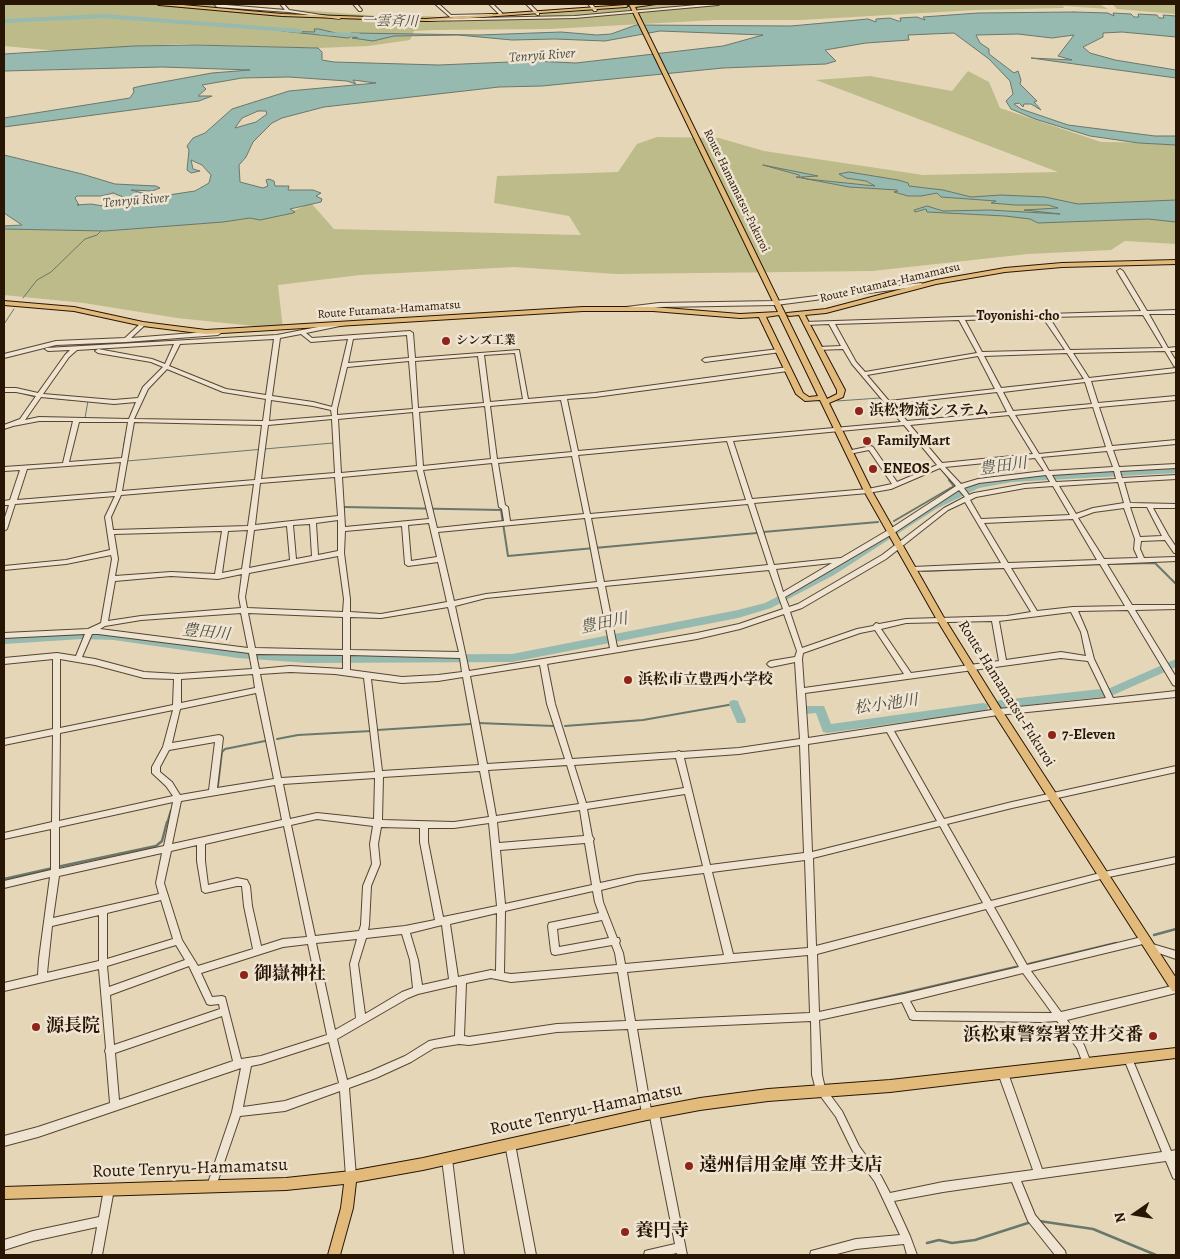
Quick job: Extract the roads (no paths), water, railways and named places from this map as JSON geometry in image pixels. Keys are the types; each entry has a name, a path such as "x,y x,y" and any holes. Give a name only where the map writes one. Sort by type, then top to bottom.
{"main road":[{"path":"160,4 339,18 426,20 632,8 654,4"},
{"name":"Route Hamamatsu-Fukuroi","path":"632,8 868,491 970,668 1176,988"},
{"name":"Route Futamata-Hamamatsu","path":"789,314 840,308 936,282 1005,270 1062,265 1176,262"},
{"name":"Route Futamata-Hamamatsu","path":"4,303 74,309 143,324 198,331 233,332 527,312 626,309 762,316 777,314"},
{"path":"762,316 801,396 822,398 842,392 801,313"},
{"name":"Route Tenryu-Hamamatsu","path":"4,1194 286,1184 351,1177 447,1159 650,1113 768,1095 890,1086 1176,1053"},
{"path":"334,1255 347,1208 351,1177"}],"street":[{"path":"216,4 217,6 288,11 339,18"},
{"path":"282,4 288,11"},
{"path":"355,4 360,10"},
{"path":"438,4 450,16 528,15"},
{"path":"491,4 501,14"},
{"path":"528,4 538,14"},
{"path":"590,4 594,10"},
{"path":"426,20 533,19 632,8 718,4"},
{"path":"1120,271 1176,365"},
{"path":"626,309 775,300 898,289 936,282"},
{"path":"806,323 1176,312"},
{"path":"1046,316 1087,379 1120,478 1138,539 1137,549 1142,561"},
{"path":"962,318 1010,413 1164,666 1172,673 1176,683"},
{"path":"831,322 844,347 864,374 940,466 967,495 967,500 1035,614"},
{"path":"126,340 143,324"},
{"path":"31,349 92,349 277,337 343,324"},
{"path":"4,356 66,341 126,340 233,332"},
{"path":"303,333 311,340 410,332 420,468 452,604 493,820 501,908 500,976"},
{"path":"277,337 242,594 259,690 332,1037 344,1085 351,1177"},
{"path":"346,673 347,584 340,553 342,529 334,410 351,337"},
{"path":"104,624 115,559 108,517 119,493 131,420 149,382 166,367 177,344"},
{"path":"819,349 844,347"},
{"path":"14,424 27,414 38,395 75,348"},
{"path":"92,349 143,359 225,391 313,404 334,410"},
{"path":"864,374 980,354 1176,349"},
{"path":"345,365 517,351 526,401"},
{"path":"705,360 779,351"},
{"path":"481,354 494,460 502,507 505,507 504,523"},
{"path":"4,427 39,419 265,423 564,398 788,369"},
{"path":"888,403 1176,370"},
{"path":"4,390 114,402 140,400"},
{"path":"564,398 613,643"},
{"path":"4,503 420,468 1176,398"},
{"path":"65,465 76,420"},
{"path":"729,439 799,655 818,1075 821,1090 839,1114 856,1149 878,1179 907,1239 912,1255"},
{"path":"434,530 868,491 896,485 940,466 1176,442"},
{"path":"849,452 871,448 896,485"},
{"path":"4,469 124,460"},
{"path":"4,662 57,656 144,675 178,677 290,669 402,680 466,674 542,663 613,643 697,636 783,602 831,590 967,495 1049,477 1117,469 1176,466"},
{"path":"4,529 24,468"},
{"path":"783,602 842,560 892,531 960,487 993,477 1176,477"},
{"path":"980,521 1074,517 1093,510 1127,505 1176,506"},
{"path":"1149,505 1166,538 1176,551"},
{"path":"110,532 225,530 340,518"},
{"path":"313,521 315,558"},
{"path":"342,529 432,521"},
{"path":"290,524 293,562"},
{"path":"405,524 408,564 441,559"},
{"path":"218,576 225,530"},
{"path":"1138,539 1166,538"},
{"path":"4,568 66,562 114,552"},
{"path":"112,579 172,574 218,576 340,553"},
{"path":"913,569 1102,564 1176,559"},
{"path":"78,660 88,634 104,624 244,610 348,613 381,616 486,596 842,560"},
{"path":"771,664 876,626 940,618 995,618 1073,609 1176,607"},
{"path":"1073,609 1084,632 1090,659 1108,696"},
{"path":"995,618 1003,663"},
{"path":"876,626 909,676"},
{"path":"4,636 88,634 253,654 463,658"},
{"path":"800,692 1061,655 1090,659"},
{"path":"42,978 55,869 57,656"},
{"path":"542,663 568,761 582,805 590,839 600,902 616,942 630,1023 682,1251 648,1255"},
{"path":"361,1020 354,964 364,934 365,898 376,864 374,844 378,822 378,774 367,676"},
{"path":"178,677 177,707 167,747 156,768 156,773 168,784 178,798 160,882 178,941 196,971 210,1001 222,1000 242,1063 237,1112 212,1186"},
{"path":"4,742 259,690"},
{"path":"4,836 178,798 279,781 739,751 1108,696 1176,694"},
{"path":"889,729 1024,968 1080,1045 1087,1063"},
{"path":"167,747 219,738 213,792"},
{"path":"679,754 706,870 720,917 729,957"},
{"path":"196,971 283,943 405,930 637,878 808,856 1053,796 1176,769"},
{"path":"4,884 55,869 201,841 317,816 378,822 454,825 687,791"},
{"path":"424,825 424,842 458,981 459,1040"},
{"path":"496,847 590,839"},
{"path":"201,841 201,861 205,889 244,882 258,950"},
{"path":"4,1141 242,1063 268,1058 332,1037 418,990 491,974 512,978 729,957 813,951 1104,875 1176,860"},
{"path":"48,923 164,896"},
{"path":"103,911 103,964 115,1106"},
{"path":"605,916 552,926 555,951 616,942"},
{"path":"405,930 414,960 418,990"},
{"path":"4,987 103,964 178,941"},
{"path":"237,1112 285,1106 408,1059 432,1044 459,1040 469,1041 557,1028 630,1023 816,1016 904,998 1024,968 1148,943 1176,955"},
{"path":"105,993 190,962"},
{"path":"904,998 913,1016 1061,1017 1176,988"},
{"path":"110,1051 225,1011"},
{"path":"1128,1059 1172,1156 1176,1175"},
{"path":"1003,1073 1039,1174"},
{"path":"510,1144 531,1255"},
{"path":"887,1198 943,1187 1172,1156"},
{"path":"447,1159 459,1255"},
{"path":"1015,1177 1033,1221 1061,1255"},
{"path":"97,1255 109,1189"},
{"path":"4,1244 104,1221"},
{"path":"815,1255 856,1244 907,1239"}],"water":[{"name":"Tenryū River","path":"1074,12 1108,13 1114,16 1113,13 1131,14 1134,17 1139,17 1138,14 1157,15 1159,18 1164,18 1163,15 1176,16 1176,37 1122,32 1103,33 1103,37 1083,47 1090,53 1115,60 1176,70 1176,78 1031,58 1072,60 1058,56 1074,35 1052,38 1018,34 976,35 980,43 989,49 989,54 1014,73 1018,71 1021,80 1020,84 1037,101 1034,102 1041,110 1031,104 1024,104 1023,107 1019,103 1014,104 1021,109 1068,125 1155,136 1176,136 1176,145 1139,143 1090,136 1035,119 1011,109 1006,101 1013,94 1010,81 989,59 954,33 908,35 909,40 866,43 825,50 836,61 826,64 723,68 542,86 499,87 324,107 282,118 272,123 253,142 246,157 239,165 240,182 263,188 268,186 266,180 269,179 274,181 275,186 289,186 288,190 313,190 321,193 316,196 322,199 321,202 290,209 295,212 293,213 260,220 250,218 223,222 105,231 4,229 4,226 22,225 4,213 4,155 115,184 156,186 160,188 152,191 131,190 151,195 150,199 155,200 162,196 195,191 209,183 211,175 202,165 191,160 193,169 200,171 191,173 187,170 189,150 187,146 193,138 205,133 232,109 289,91 376,83 353,80 356,84 347,81 289,77 242,78 202,85 206,89 198,96 212,96 199,101 4,127 4,118 130,98 134,92 133,88 141,86 212,73 250,70 162,67 4,71 4,54 134,46 195,45 318,48 322,52 322,60 334,62 439,65 533,61 576,63 723,46 763,35 660,31 605,41 512,40 458,35 394,36 373,41 352,38 358,37 352,36 348,38 282,31 315,32 314,29 319,29 344,35 352,33 479,35 561,32 597,35 611,34 636,25 791,26 868,19 876,22 876,19 890,18 901,21 900,18 917,17 925,20 923,17 978,13","holes":["258,111 266,111 267,114 256,122 235,128 242,118","113,193 131,200 114,202 133,206 115,208 91,204 79,205 75,198 77,196 101,196"]},
{"path":"763,165 818,176 801,177 807,179 796,177 800,177 799,175"},
{"path":"849,172 898,180 908,183 909,186 943,190 971,197 1001,195 1045,197 1078,204 1176,200 1176,222 1148,219 1038,223 1030,219 1005,216 927,212 926,209 915,212 914,210 927,206 943,211 989,210 1060,214 1024,210 1058,208 1048,205 991,203 996,201 941,197 937,193 908,196 894,192 897,190 849,187 807,179 875,186 866,181 846,178 839,174"}],"waterway":[{"name":"一雲斉川","path":"4,21 103,16 300,31"},
{"name":"一雲斉川","path":"321,33 359,35"},
{"path":"23,298 37,280 51,272 85,239 97,235 101,231"},
{"path":"4,324 14,309"},
{"path":"24,394 35,397"},
{"path":"40,397 70,400"},
{"path":"837,401 880,398 896,416"},
{"path":"85,418 88,401"},
{"path":"127,430 128,423"},
{"path":"906,427 911,433"},
{"path":"122,458 125,437"},
{"path":"127,461 333,443 334,448"},
{"path":"941,469 950,481"},
{"name":"豊田川","path":"4,640 82,635 114,636 238,654 308,659 512,658 738,614 768,606 831,573 933,507 977,485 1012,479 1176,470"},
{"path":"894,521 954,486 949,480"},
{"path":"343,507 501,510 508,556 757,533"},
{"path":"763,532 878,522"},
{"path":"1106,564 1155,563 1176,584"},
{"path":"1026,567 1101,564"},
{"path":"923,571 1003,568"},
{"name":"松小池川","path":"1001,704 1111,692 1176,663"},
{"path":"565,726 643,720 734,704"},
{"name":"松小池川","path":"734,704 741,720"},
{"name":"松小池川","path":"806,710 820,709 827,729 983,707"},
{"name":"松小池川","path":"971,712 983,710"},
{"path":"478,723 554,726"},
{"path":"377,730 471,724"},
{"path":"277,739 298,735 371,731"},
{"path":"218,786 222,752 225,749 265,741"},
{"path":"548,766 566,765"},
{"path":"167,823 171,810"},
{"path":"57,867 156,846 162,841 167,822"},
{"path":"4,879 53,868"},
{"path":"1154,935 1176,929"},
{"path":"1029,964 1116,943"},
{"path":"857,1004 1016,967"},
{"path":"1039,1221 1093,1229 1156,1255"},
{"path":"927,1243 939,1240 952,1243 975,1240 1031,1222"}],"place":[{"name":"シンズ工業","path":"446,341"},
{"name":"浜松物流システム","path":"859,411"},
{"name":"FamilyMart","path":"867,441"},
{"name":"ENEOS","path":"873,469"},
{"name":"浜松市立豊西小学校","path":"628,680"},
{"name":"7-Eleven","path":"1052,735"},
{"name":"御嶽神社","path":"244,975"},
{"name":"源長院","path":"36,1027"},
{"name":"浜松東警察署笠井交番","path":"1153,1036"},
{"name":"遠州信用金庫 笠井支店","path":"689,1166"},
{"name":"養円寺","path":"625,1232"}],"district":[{"name":"Toyonishi-cho","path":"1018,317"}]}
